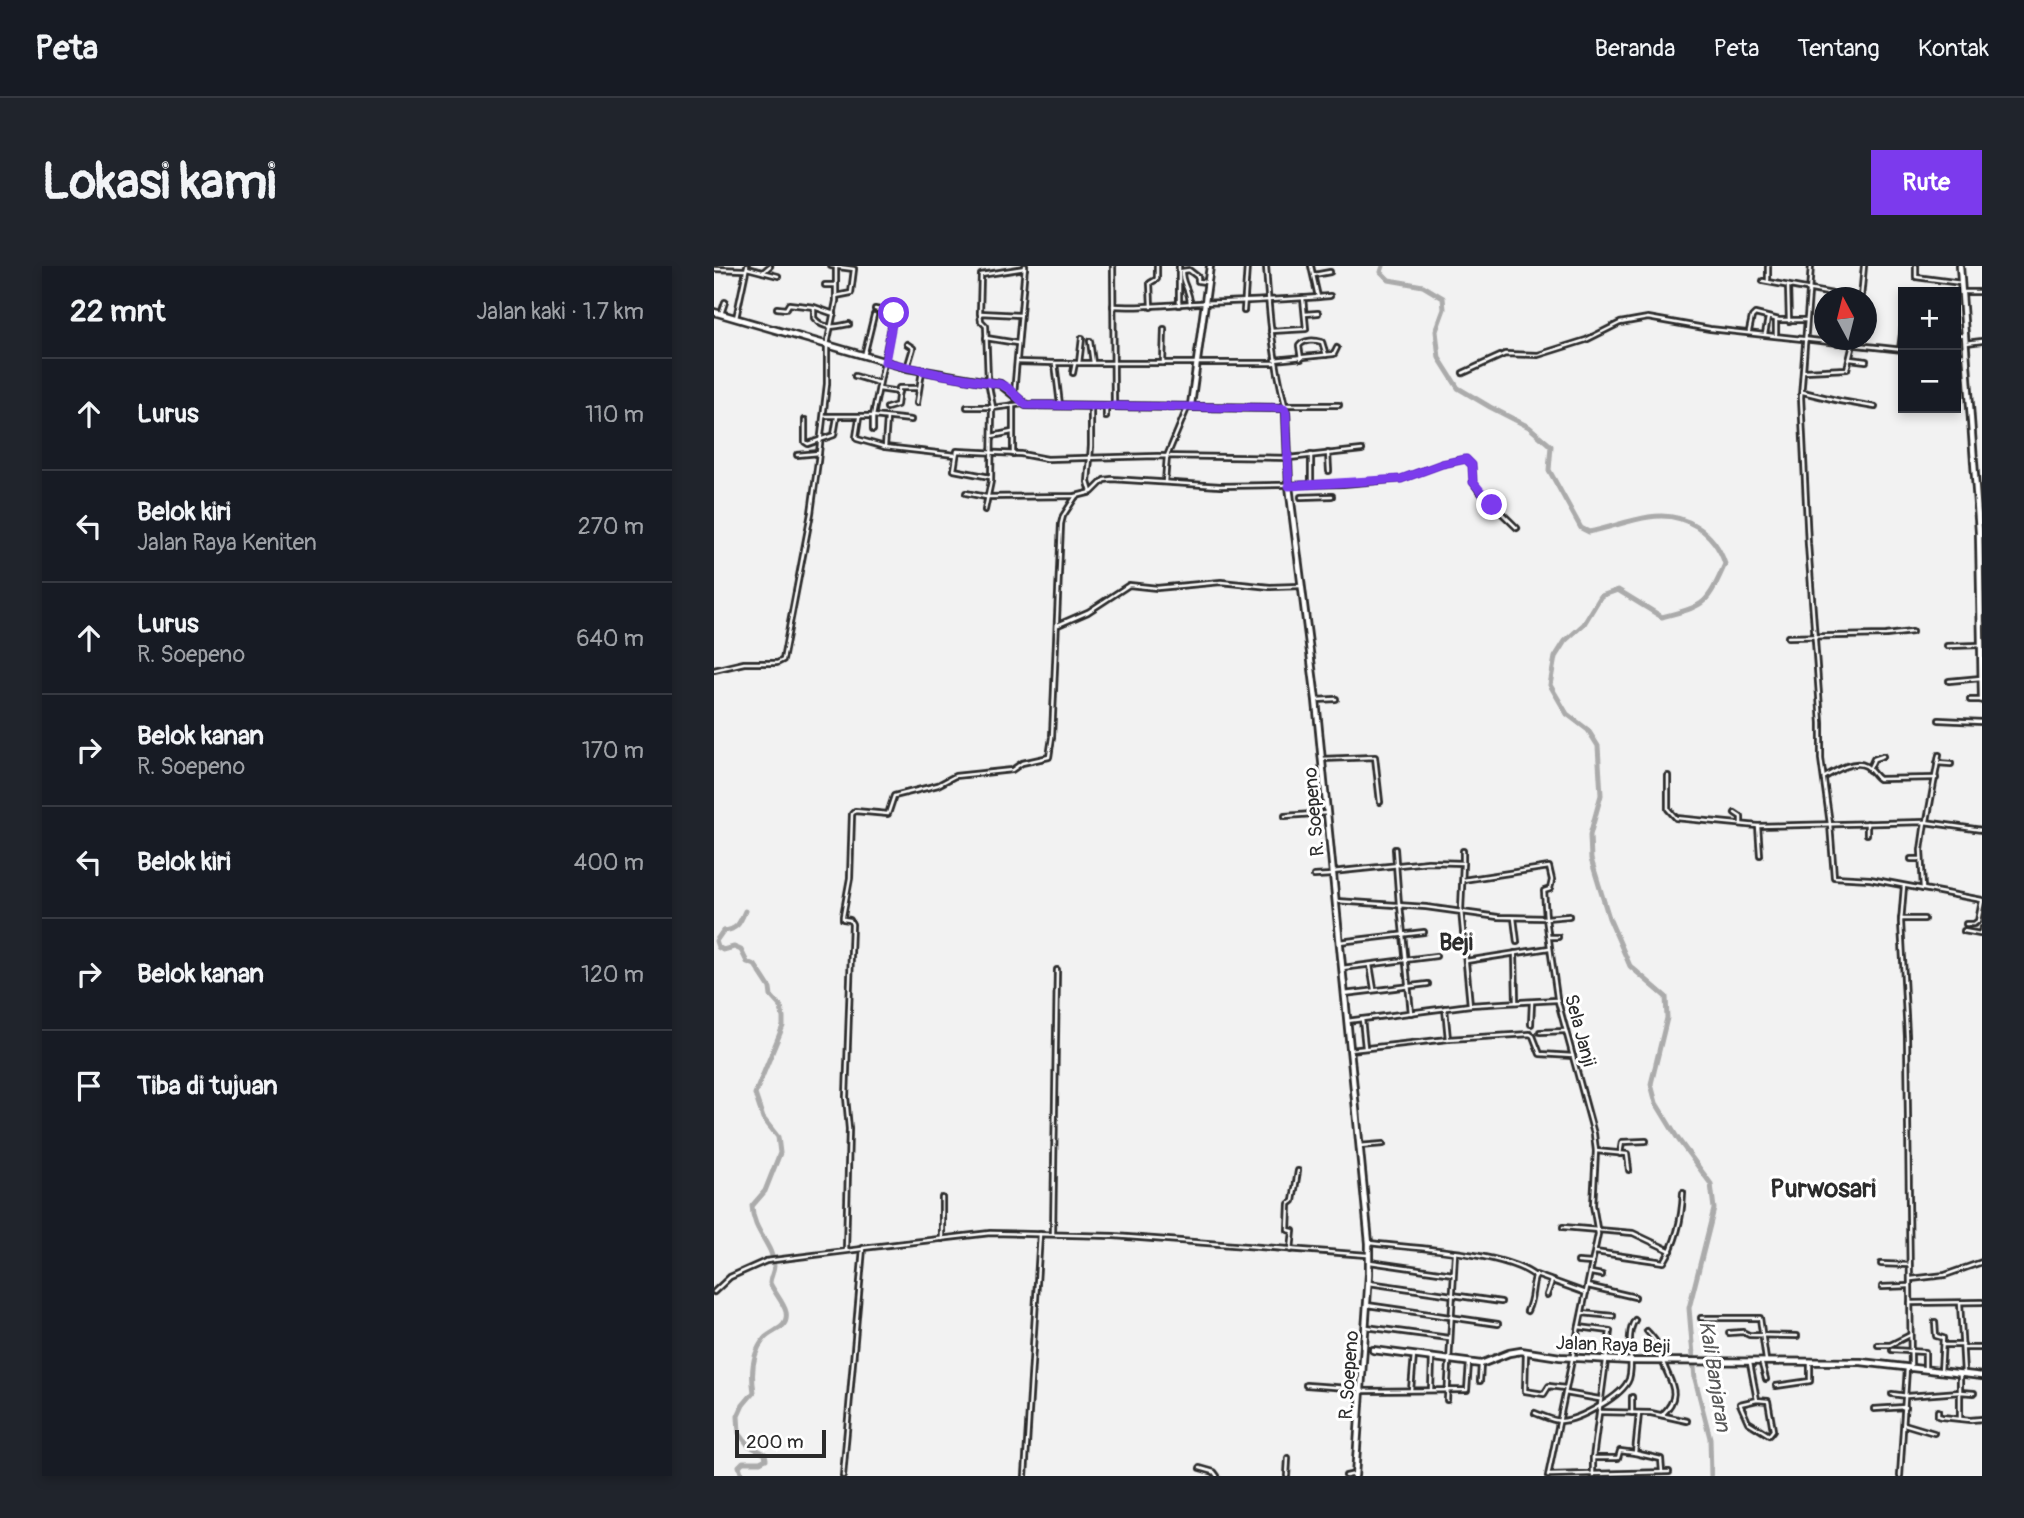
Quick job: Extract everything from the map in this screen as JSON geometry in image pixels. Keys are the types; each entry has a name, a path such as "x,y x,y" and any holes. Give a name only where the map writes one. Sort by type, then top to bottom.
{"street":[{"path":"763,272 770,266"},
{"path":"714,670 744,663 777,663 783,660 811,513 819,453 827,345 834,314 834,266 855,267 851,293 835,296"},
{"path":"1113,266 1114,405"},
{"path":"1151,307 1150,283 1157,279 1157,266"},
{"path":"1179,305 1180,266"},
{"path":"1165,482 1167,456 1189,406 1210,266"},
{"path":"1244,311 1247,266"},
{"path":"1266,266 1270,331 1284,407"},
{"path":"1311,266 1318,297"},
{"path":"1768,266 1768,282"},
{"path":"1811,266 1806,320 1808,355 1801,391 1821,759 1835,878 1870,879 1982,901 1978,921 1966,924"},
{"path":"1862,287 1864,266"},
{"path":"1916,266 1916,277 1961,283"},
{"path":"1960,266 1961,287"},
{"path":"985,510 990,477 993,407 988,381 986,326 981,321 980,313 981,275 1025,267 1014,394"},
{"path":"736,318 747,268"},
{"path":"714,270 747,268 778,276"},
{"path":"1190,304 1190,292 1182,281 1182,271 1189,270 1199,281 1208,282"},
{"path":"1314,275 1330,272"},
{"path":"1763,281 1814,289"},
{"path":"825,285 835,285"},
{"path":"1788,286 1789,321"},
{"path":"1970,700 1982,699 1979,532 1961,292 1982,292"},
{"path":"1113,306 1268,302 1331,296"},
{"path":"1270,331 1306,329 1303,298"},
{"path":"721,314 724,302"},
{"path":"777,308 786,309 789,304 814,307 834,314"},
{"path":"814,307 815,320 820,325 831,328 849,324"},
{"path":"873,430 873,416 894,312 875,309"},
{"path":"714,312 907,368 1014,385"},
{"path":"980,313 1020,315"},
{"path":"1305,314 1318,313"},
{"path":"864,356 874,315"},
{"path":"1748,332 1754,315 1776,320 1806,320"},
{"path":"1765,334 1768,318"},
{"path":"1464,373 1505,354 1538,355 1586,340 1620,323 1641,319 1814,339"},
{"path":"1776,320 1776,335"},
{"path":"1163,363 1164,329"},
{"path":"986,338 1018,343"},
{"path":"1073,373 1082,338"},
{"path":"1961,338 1982,341"},
{"path":"1090,341 1093,363"},
{"path":"1301,359 1299,346 1304,341 1322,342 1326,355"},
{"path":"907,344 912,348 907,368"},
{"path":"1877,345 1898,348"},
{"path":"1016,362 1274,362 1334,354 1337,348"},
{"path":"1803,371 1847,369 1852,350"},
{"path":"1080,352 1091,351"},
{"path":"1961,355 1967,356"},
{"path":"1850,359 1866,360"},
{"path":"1055,363 1060,405"},
{"path":"917,403 922,371"},
{"path":"855,376 880,383"},
{"path":"1004,385 1023,404"},
{"path":"879,388 899,392"},
{"path":"887,408 897,405 901,388 919,388"},
{"path":"1801,391 1875,407"},
{"path":"967,407 1023,404 1284,407 1339,405"},
{"path":"1013,405 1013,454"},
{"path":"1091,405 1088,484 1092,492"},
{"path":"1106,405 1106,417"},
{"name":"R. Soepeno","path":"1284,407 1289,486 1293,497 1328,813 1334,901 1369,1243 1369,1283 1355,1475"},
{"path":"823,416 873,416 911,420"},
{"path":"805,420 805,443 820,442 836,434 837,417"},
{"path":"885,447 887,417"},
{"path":"859,418 856,438 885,447 955,456"},
{"path":"992,436 1012,432"},
{"path":"990,477 954,470 958,451 1047,459 1167,456 1289,458 1362,450"},
{"path":"797,455 819,453"},
{"path":"1328,453 1329,471"},
{"path":"1311,455 1311,485"},
{"path":"966,493 986,497 1076,496 1092,492 1108,479 1220,486 1311,485 1401,479 1442,464 1469,460 1474,470 1475,486 1517,528"},
{"path":"846,1250 849,1129 846,1097 852,924 842,916 850,878 852,814 855,811 888,814 894,796 938,785 955,776 1012,770 1023,763 1049,757 1058,625 1061,524 1076,496"},
{"path":"1301,497 1332,496"},
{"path":"1058,625 1088,612 1129,585 1157,588 1221,582 1270,587 1301,586"},
{"path":"1788,637 1912,632"},
{"path":"1947,646 1980,645"},
{"path":"1949,681 1981,678"},
{"path":"1316,700 1336,699"},
{"path":"1939,720 1982,722"},
{"path":"1869,770 1874,759 1882,755"},
{"path":"1923,889 1921,859 1939,755"},
{"path":"1322,759 1375,757 1380,802"},
{"path":"1937,763 1951,764"},
{"path":"1825,777 1857,764 1866,766 1879,779 1936,778"},
{"path":"1668,776 1668,809 1676,818 1758,826 1926,822 1982,830"},
{"path":"1285,816 1328,813"},
{"path":"1735,813 1741,817 1741,825"},
{"path":"1867,823 1867,834"},
{"path":"1758,826 1760,855"},
{"path":"1395,849 1411,1013"},
{"path":"1463,851 1461,910 1470,1005"},
{"name":"Sela Janji","path":"1548,859 1552,883 1549,889 1544,891 1550,948 1558,1000 1592,1122 1596,1151 1593,1195 1598,1229 1548,1475"},
{"path":"1911,859 1921,859"},
{"path":"1314,876 1428,862 1462,863"},
{"path":"1463,880 1549,867"},
{"path":"1900,1476 1910,1352 1907,1036 1901,919 1904,886"},
{"path":"1334,901 1461,910 1514,918 1569,916"},
{"path":"1514,918 1517,942"},
{"path":"1901,919 1924,919"},
{"path":"1964,932 1980,934 1982,929"},
{"path":"1339,942 1424,932"},
{"path":"1549,937 1558,937"},
{"path":"1466,961 1550,948"},
{"path":"1516,953 1517,1002"},
{"path":"1342,968 1436,956"},
{"path":"1370,965 1374,991"},
{"path":"1053,1234 1057,970"},
{"path":"1344,994 1428,984"},
{"path":"1347,1021 1470,1005 1558,1000"},
{"path":"1531,1024 1532,1002"},
{"path":"1445,1009 1448,1039"},
{"path":"1362,1019 1365,1048"},
{"path":"1540,1032 1566,1031"},
{"path":"1350,1050 1448,1039 1530,1034 1540,1054 1573,1056"},
{"path":"1620,1154 1622,1142 1646,1141"},
{"path":"1359,1146 1383,1144"},
{"path":"1596,1151 1627,1154 1629,1170"},
{"path":"1292,1250 1293,1231 1288,1230 1289,1203 1293,1201 1298,1171"},
{"path":"1595,1252 1662,1263 1671,1251 1679,1227 1683,1193"},
{"path":"942,1198 942,1239"},
{"path":"1563,1227 1633,1233 1671,1251"},
{"path":"714,1292 730,1277 766,1261 989,1233 1156,1238 1369,1255"},
{"path":"1025,1476 1040,1234"},
{"path":"1369,1243 1485,1257 1511,1263 1535,1276 1586,1293"},
{"path":"843,1476 862,1249"},
{"path":"1447,1400 1454,1253"},
{"path":"1370,1262 1453,1274"},
{"path":"1578,1262 1593,1264"},
{"path":"1909,1279 1945,1275 1982,1262"},
{"path":"1881,1264 1909,1265"},
{"path":"1591,1273 1602,1275"},
{"path":"1527,1311 1533,1298 1535,1276"},
{"path":"1547,1296 1552,1281"},
{"path":"1369,1283 1501,1302"},
{"path":"1588,1286 1635,1297"},
{"path":"1882,1287 1909,1286"},
{"path":"1910,1303 1982,1302"},
{"path":"1960,1418 1963,1347 1961,1303"},
{"path":"1367,1305 1498,1324"},
{"path":"1582,1313 1613,1316"},
{"path":"1701,1318 1760,1318 1764,1334 1763,1361 1766,1379"},
{"path":"1535,1413 1559,1421 1580,1417 1627,1384 1632,1361 1630,1331 1635,1320"},
{"path":"1935,1322 1936,1336 1943,1338 1941,1371"},
{"path":"1366,1327 1450,1339"},
{"path":"1579,1327 1609,1330 1592,1475"},
{"path":"1647,1331 1660,1346 1662,1360 1671,1378 1672,1401 1662,1415"},
{"path":"1729,1333 1797,1336"},
{"path":"1878,1345 1889,1345 1910,1335"},
{"path":"1364,1357 1373,1350 1365,1342"},
{"path":"1943,1345 1982,1348"},
{"name":"Jalan Raya Beji","path":"1373,1350 1481,1364 1509,1353 1526,1352 1632,1361 1861,1362 1982,1374"},
{"path":"1892,1350 1925,1352 1925,1370"},
{"path":"1526,1352 1525,1391 1545,1394 1550,1386 1600,1403"},
{"path":"1411,1390 1413,1355"},
{"path":"1431,1390 1432,1357"},
{"path":"1749,1360 1757,1400"},
{"path":"1776,1386 1808,1382 1810,1362"},
{"path":"1306,1385 1361,1390 1468,1390 1469,1363"},
{"path":"1480,1381 1481,1364"},
{"path":"1892,1394 1906,1396 1974,1393"},
{"path":"1632,1397 1632,1413"},
{"path":"1757,1400 1768,1401 1773,1430 1769,1436 1748,1422 1740,1405 1741,1402 1757,1400"},
{"path":"1874,1409 1905,1407"},
{"path":"1938,1411 1939,1416 1982,1419"},
{"path":"1599,1412 1662,1415 1687,1421"},
{"path":"1635,1453 1639,1413"},
{"path":"1905,1424 1934,1433"},
{"path":"1593,1458 1618,1458 1620,1451 1661,1458 1662,1472"},
{"path":"1287,1476 1288,1458"},
{"path":"1200,1468 1214,1472 1217,1476"},
{"path":"1548,1475 1669,1472"},
{"path":"1346,1476 1355,1475"}],"waterway":[{"name":"Kali Banjaran","path":"1383,266 1381,272 1389,280 1423,286 1443,298 1444,309 1436,331 1439,358 1458,388 1529,427 1551,446 1549,470 1581,528 1589,532 1649,517 1674,517 1706,533 1714,542 1725,564 1708,597 1687,610 1662,617 1618,590 1601,596 1584,624 1565,641 1555,657 1550,685 1567,714 1588,730 1598,746 1601,795 1590,835 1591,859 1609,918 1630,966 1666,997 1667,1018 1651,1084 1656,1103 1711,1184 1714,1209 1689,1308 1695,1379 1710,1438 1711,1476"},
{"path":"742,1476 739,1466 743,1462 760,1462 766,1459 765,1454 748,1445 739,1433 738,1416 754,1392 754,1358 764,1339 782,1326 786,1318 785,1309 770,1283 774,1268 773,1258 756,1223 752,1206 765,1191 780,1153 778,1137 763,1118 755,1094 783,1026 781,1007 771,996 770,988 755,965 747,962 741,950 734,947 723,950 718,947 716,941 723,931 737,925 745,911"}],"district":[{"name":"Beji","path":"1456,942"},
{"name":"Purwosari","path":"1823,1188"}],"route":[{"path":"894,313 885,362 1004,385 1026,405 1284,408 1289,486 1401,479 1442,464 1466,459 1474,470 1473,482 1492,505"}]}
